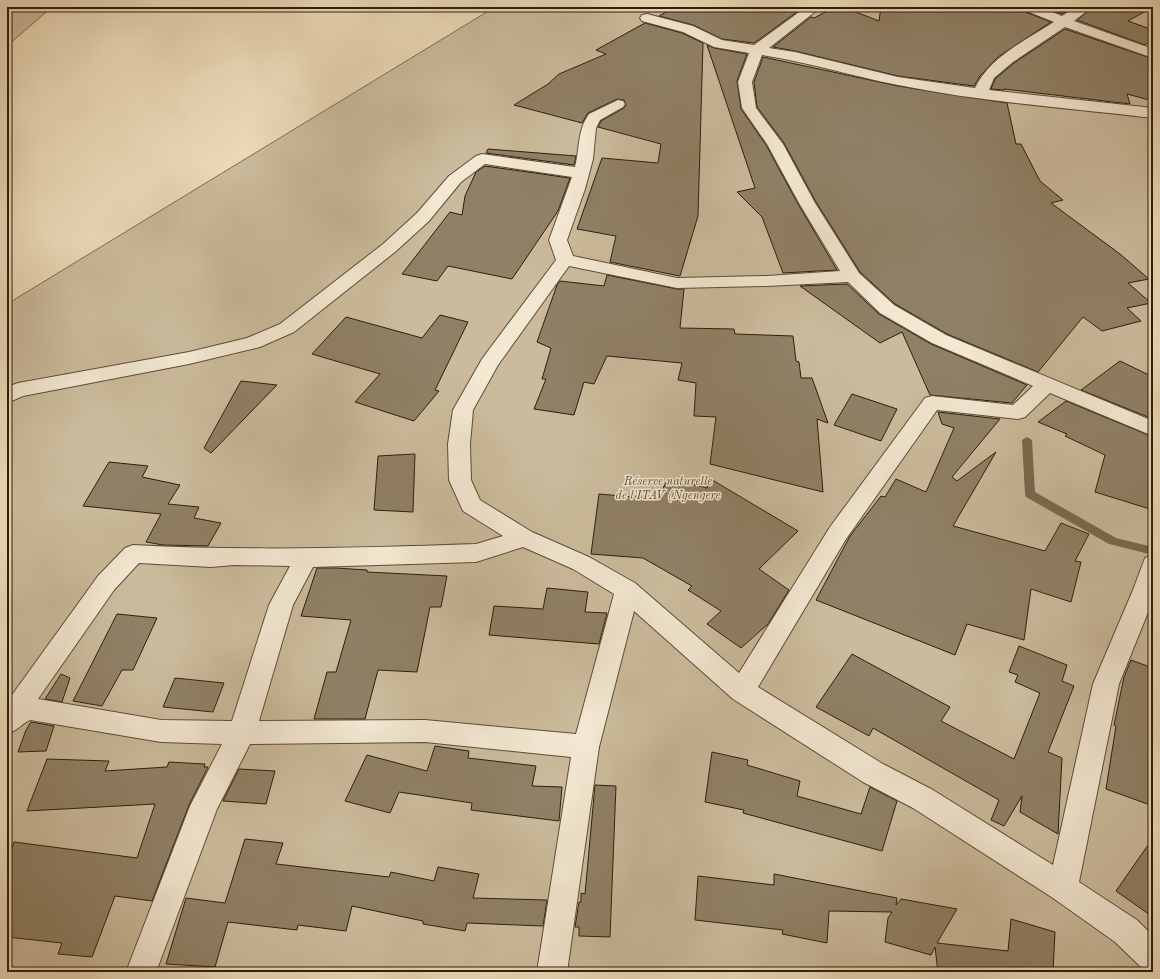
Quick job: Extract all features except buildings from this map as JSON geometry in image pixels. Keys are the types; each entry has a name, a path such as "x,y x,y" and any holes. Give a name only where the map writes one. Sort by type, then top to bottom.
{"street":[{"path":"814,7 757,50 745,82 748,108 775,144 807,203 852,276 887,309 939,339 1153,429"},
{"path":"1029,7 1062,21 1153,54"},
{"path":"980,93 988,76 1062,21 1085,7"},
{"path":"647,18 688,29 719,44 795,56 898,81 980,93 1153,113"},
{"path":"565,260 558,240 577,189 580,173 585,159 588,128 594,117 618,104"},
{"path":"7,396 18,390 189,358 253,343 287,328 389,248 423,217 455,179 482,159 580,173"},
{"path":"565,260 677,283 767,281 852,276"},
{"path":"565,260 489,363 463,410 459,444 460,480 470,505 524,538 581,563 627,590 742,691 873,774 923,799 1063,888 1126,931 1153,957"},
{"path":"742,691 838,533 932,403 1018,412 1048,385"},
{"path":"9,719 106,583 133,554 211,558 234,556 306,558 476,553 524,538"},
{"path":"141,972 204,806 242,733 281,605 306,558"},
{"path":"1063,888 1106,684 1145,590 1153,564"},
{"path":"552,972 586,747 627,590"},
{"path":"9,719 30,709 161,731 242,733 425,731 586,747"}],"green space":[{"path":"7,7 52,7 8,45 7,50"},
{"name":"Réserve naturelle de l'ITAV (Ngengere","path":"495,7 1153,7 1153,972 7,972 7,304"}],"waterway":[{"path":"1027,440 1030,494 1113,541 1153,551"}]}
